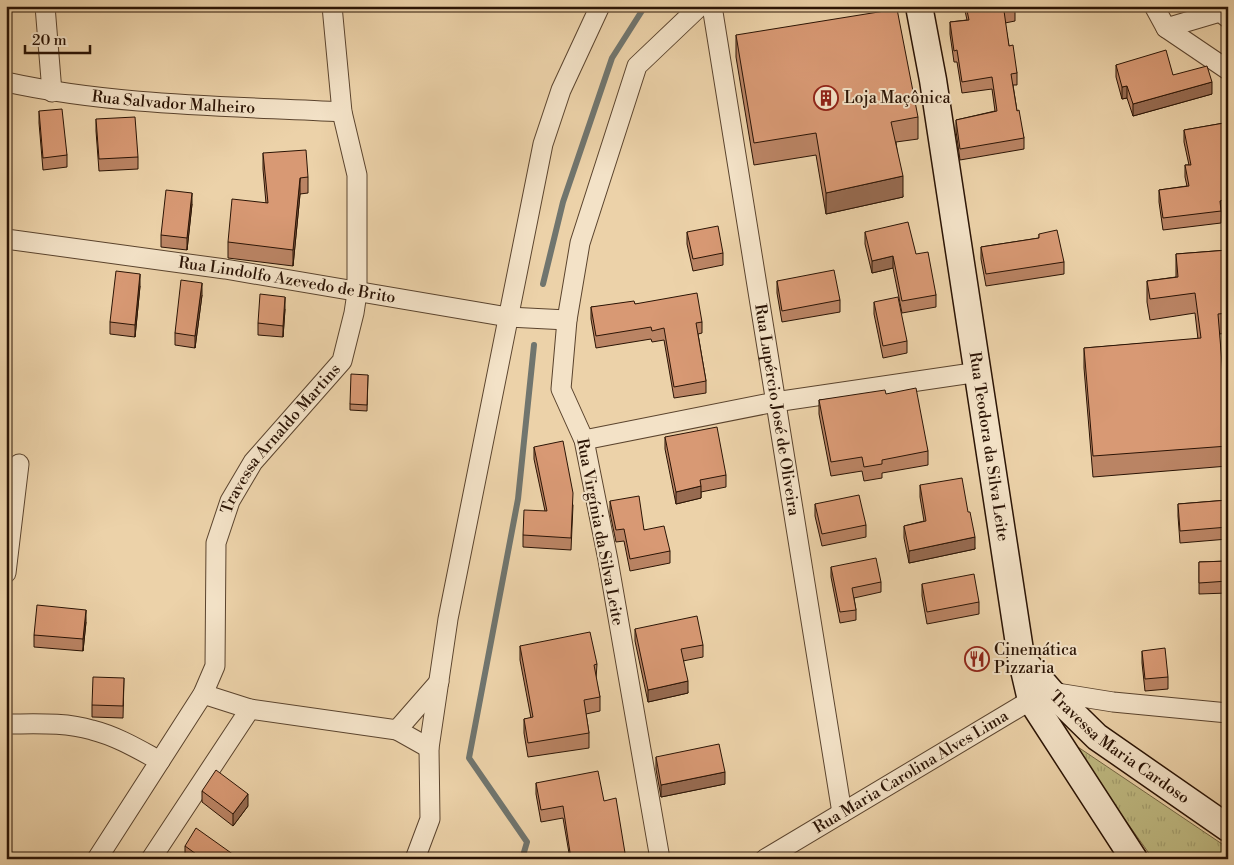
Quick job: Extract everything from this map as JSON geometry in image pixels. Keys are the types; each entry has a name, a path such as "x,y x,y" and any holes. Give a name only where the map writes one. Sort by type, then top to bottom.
{"street":[{"path":"45,6 52,92"},
{"name":"Travessa Arnaldo Martins","path":"97,859 204,694 215,666 216,543 230,501 252,462 342,360 357,293 357,175 342,112 332,6"},
{"path":"414,859 430,819 429,748 448,619 543,144 561,90 600,6"},
{"name":"Rua Virgínia da Silva Leite","path":"660,859 608,560 584,440 561,389 567,320 580,243 637,66 700,6"},
{"name":"Rua Lupércio José de Oliveira","path":"712,6 842,813"},
{"name":"Rua Teodora da Silva Leite","path":"919,6 933,80 979,372 1021,657 1041,696 1134,859"},
{"path":"1154,6 1166,28 1228,70"},
{"path":"1166,28 1220,12 1228,18"},
{"name":"Rua Salvador Malheiro","path":"6,82 52,92 186,104 342,112"},
{"name":"Rua Lindolfo Azevedo de Brito","path":"6,239 225,269 357,293 508,317 567,320"},
{"path":"584,440 776,402 979,372"},
{"path":"6,574 19,464"},
{"path":"397,730 439,682"},
{"path":"204,694 250,709 397,730 429,748"},
{"path":"1041,696 1228,713"},
{"name":"Rua Maria Carolina Alves Lima","path":"765,859 1041,696"},
{"name":"Travessa Maria Cardoso","path":"1041,696 1228,828"},
{"path":"151,859 250,709"},
{"path":"6,724 62,724 92,730 127,743 160,761"}],"green space":[{"path":"1069,741 1228,848 1228,859 1153,859"}],"building":[{"path":"966,6 1015,6 1015,9 1004,11 1009,46 1013,45 1017,73 1011,74 1024,138 960,149 956,120 997,111 992,77 962,82 957,50 954,51 950,22 969,20"},
{"name":"Loja Maçônica","path":"897,9 918,117 891,122 903,176 826,193 816,133 754,143 736,35"},
{"path":"1166,50 1173,75 1207,66 1212,82 1133,104 1127,86 1122,87 1116,65"},
{"path":"62,109 67,155 43,158 39,111"},
{"path":"135,117 138,157 99,159 96,119"},
{"path":"1224,123 1228,198 1220,201 1221,211 1163,218 1159,190 1189,186 1185,165 1191,165 1184,130"},
{"path":"306,150 308,177 300,178 293,250 228,242 232,199 268,203 263,153"},
{"path":"166,190 192,193 187,238 161,235"},
{"path":"908,222 916,254 928,252 936,295 902,301 893,256 872,261 865,232"},
{"path":"718,226 723,253 693,259 687,232"},
{"path":"1057,230 1064,262 986,274 981,247 1039,238 1039,234"},
{"path":"1228,250 1228,313 1218,314 1228,446 1093,456 1084,348 1201,338 1195,293 1150,299 1147,281 1178,277 1176,254"},
{"path":"834,270 840,300 782,311 777,281"},
{"path":"116,271 140,274 135,325 110,322"},
{"path":"181,280 202,283 195,336 175,333"},
{"path":"697,293 702,322 696,323 706,381 674,387 664,328 652,331 651,327 596,336 591,307 634,301 635,304"},
{"path":"260,294 285,297 283,326 258,323"},
{"path":"898,297 907,341 883,346 874,302"},
{"path":"351,374 368,375 367,405 350,404"},
{"path":"916,388 928,451 882,460 882,464 864,467 862,457 831,462 819,400 885,390 886,394"},
{"path":"717,427 726,475 700,480 701,486 676,492 665,437"},
{"path":"563,441 573,493 571,538 523,535 524,510 547,511 534,447"},
{"path":"962,478 975,537 909,551 904,526 926,521 920,485"},
{"path":"859,495 866,525 822,534 815,504"},
{"path":"639,496 644,530 664,526 670,551 630,559 624,529 616,530 610,501"},
{"path":"1228,500 1228,527 1180,531 1178,504"},
{"path":"876,558 881,582 852,588 856,610 840,612 831,567"},
{"path":"1228,561 1228,581 1199,583 1199,562"},
{"path":"974,574 979,602 927,612 922,584"},
{"path":"37,605 86,610 83,639 34,635"},
{"path":"697,616 703,645 681,649 688,681 648,690 635,629"},
{"path":"590,632 597,664 594,665 600,697 584,700 589,733 528,743 524,719 533,717 520,646"},
{"path":"1165,648 1168,677 1145,679 1142,651"},
{"path":"93,677 124,678 123,706 92,705"},
{"path":"719,744 725,772 661,785 656,757"},
{"path":"216,770 248,794 233,814 202,791"},
{"path":"598,771 604,801 616,798 626,859 571,859 563,806 541,810 536,783"},
{"path":"196,828 234,855 232,859 203,859 185,846"}],"waterway":[{"path":"543,284 563,202 612,58 645,6"},
{"path":"522,859 527,842 469,758 518,499 534,345"}],"place":[{"name":"Loja Maçônica","path":"826,98"},
{"name":"Cinemática Pizzaria","path":"977,659"}]}
